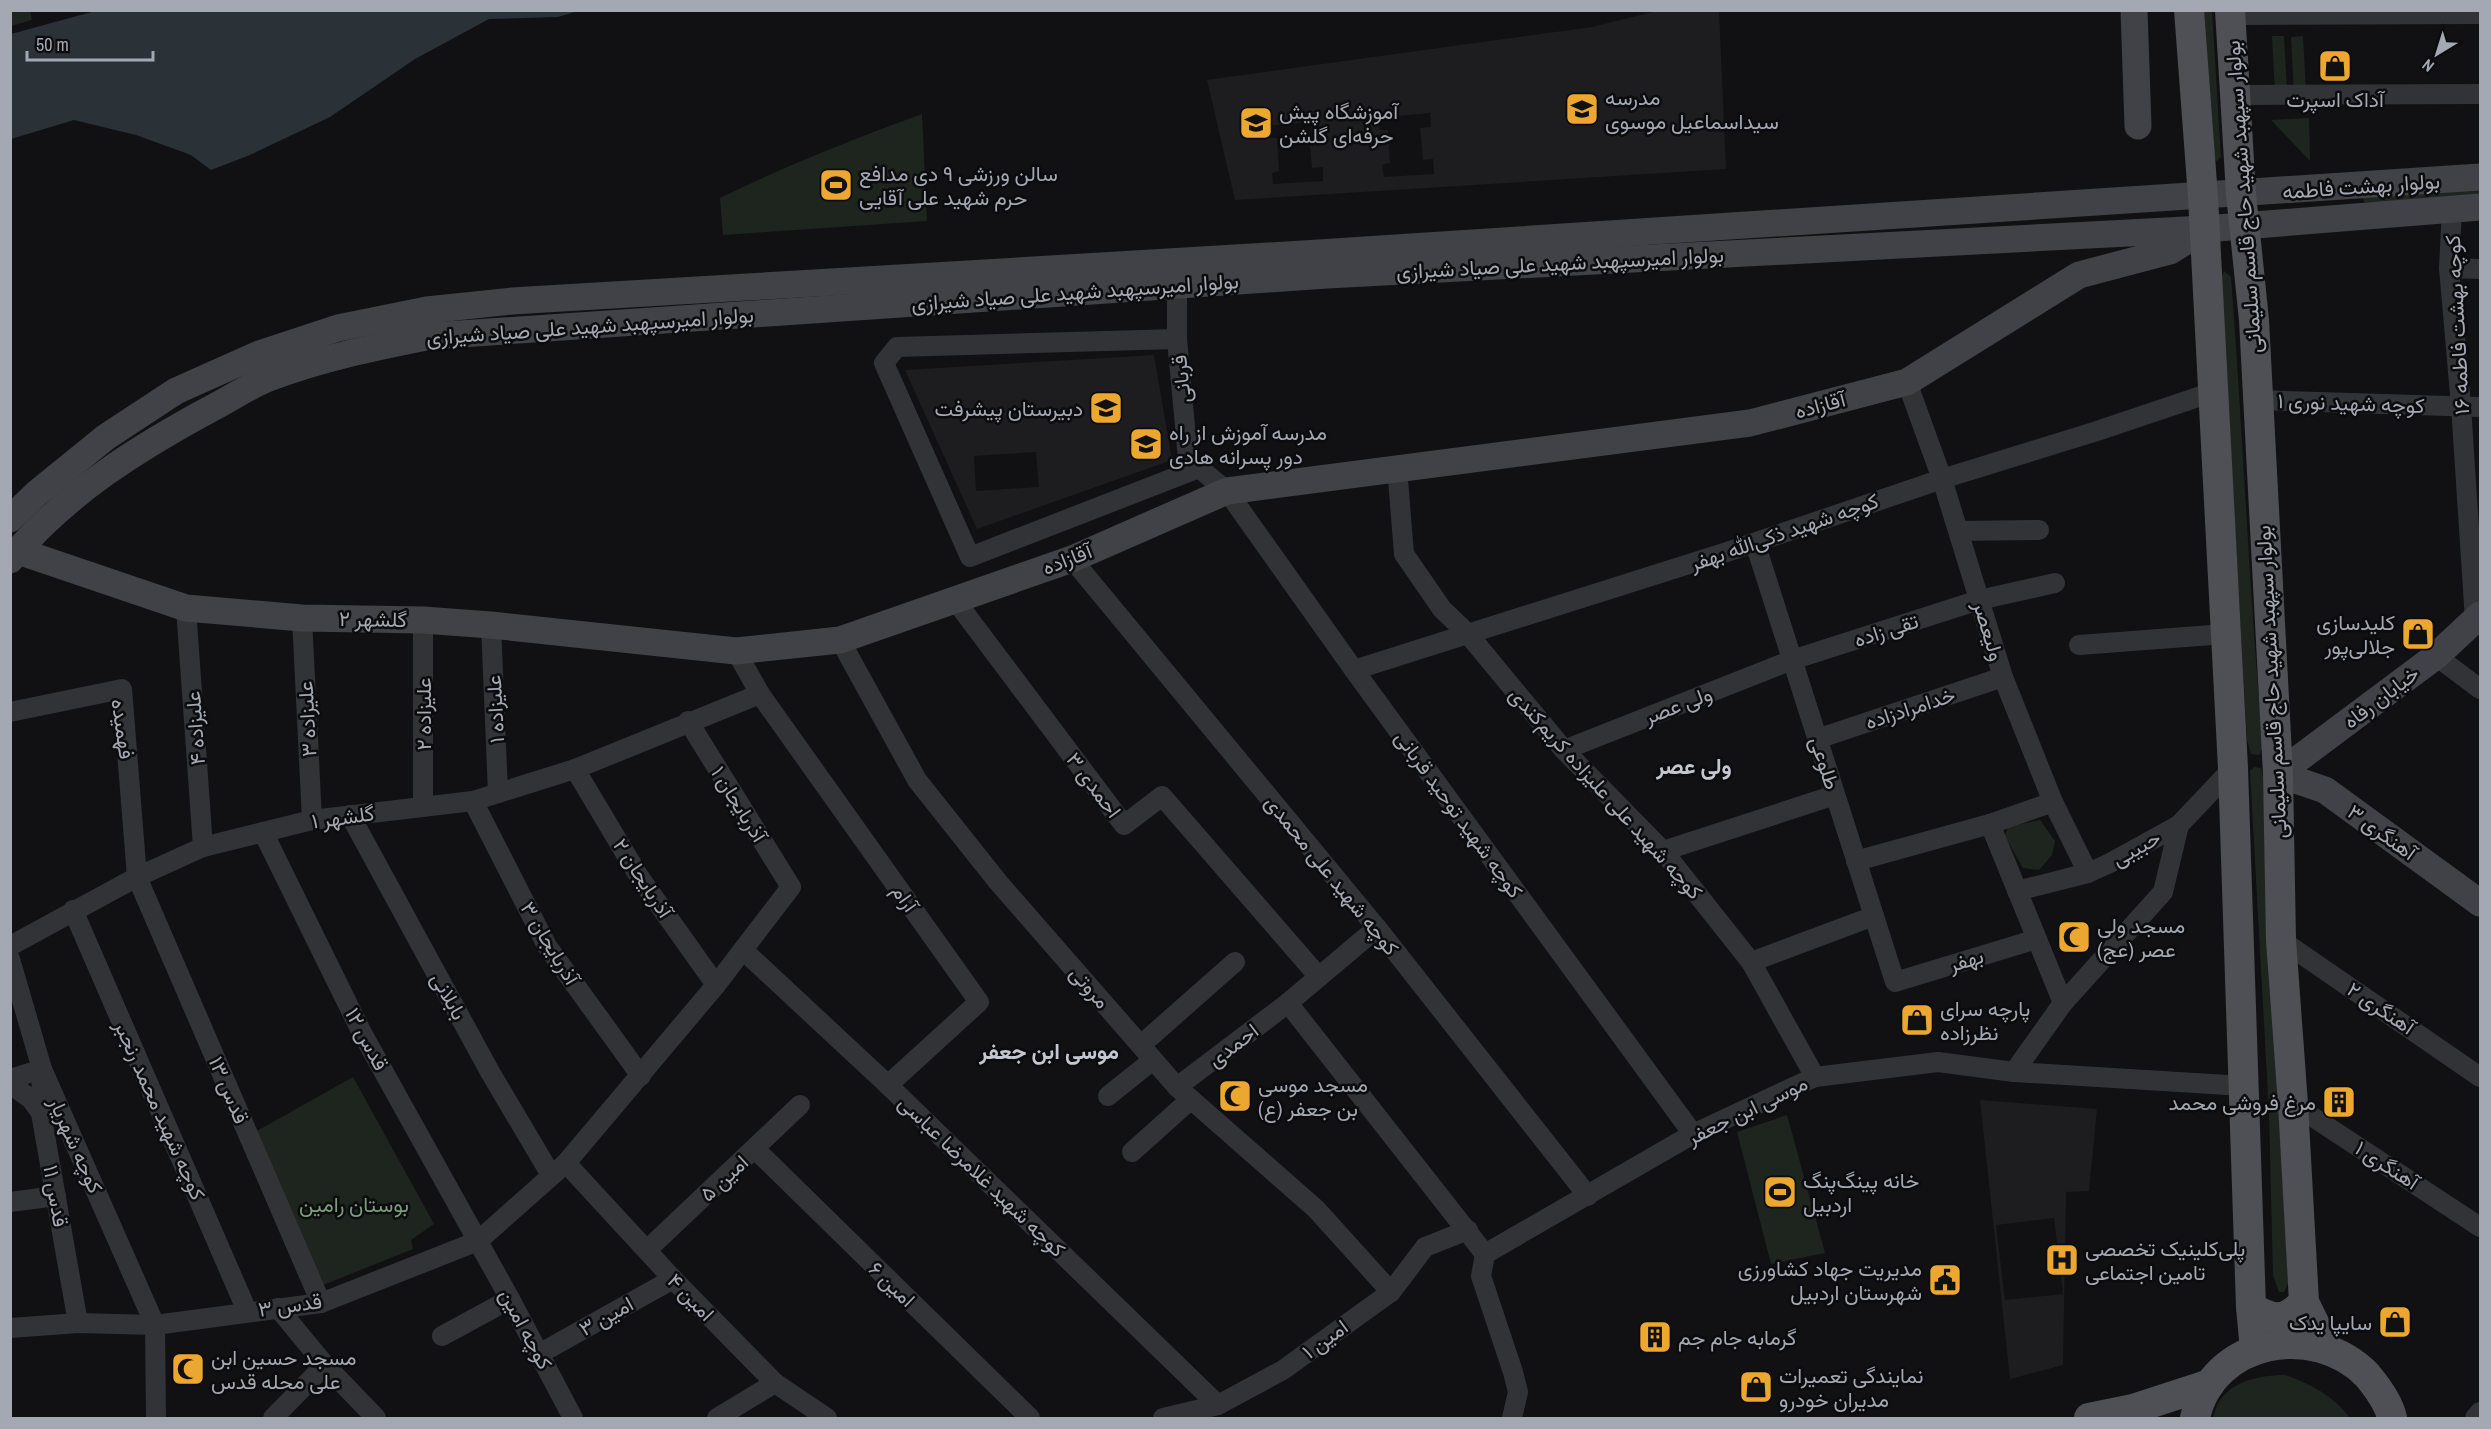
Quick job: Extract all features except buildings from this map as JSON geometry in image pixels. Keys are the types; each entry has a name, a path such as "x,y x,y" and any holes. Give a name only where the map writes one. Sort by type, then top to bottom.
{"main road":[{"path":"2134,10 2138,126"},
{"name":"بولوار سپهبد شهید حاج قاسم سلیمانی","path":"2189,10 2205,229 2233,768 2251,1306 2255,1350"},
{"name":"بولوار سپهبد شهید حاج قاسم سلیمانی","path":"2230,13 2241,194 2254,320 2256,400 2278,774 2281,940 2304,1302 2327,1349"},
{"name":"بولوار بهشت فاطمه","path":"2203,197 2481,177"},
{"name":"بولوار امیرسپهبد شهید علی صیاد شیرازی","path":"14,555 54,513 119,463 191,419 267,379 348,353 431,336 1176,274 2203,197"},
{"name":"بولوار بهشت فاطمه","path":"2205,229 2481,207"},
{"name":"بولوار امیرسپهبد شهید علی صیاد شیرازی","path":"10,519 37,493 106,437 176,391 259,354 338,328 427,310 512,301 1176,274 1362,273 2205,229"},
{"name":"آقازاده","path":"736,651 840,640 1072,559 1227,491 1397,467 1750,423 1907,382 2079,275 2170,251 2205,229"},
{"name":"گلشهر ۲","path":"14,555 186,608 302,618 423,620 491,625 736,651"},
{"name":"خیابان رفاه","path":"2278,774 2436,656 2478,618"},
{"name":"آهنگری ۳","path":"2278,774 2325,790 2481,903"},
{"path":"2251,1306 2264,1315 2278,1318 2293,1313 2304,1302"},
{"path":"2195,1419 2210,1384 2230,1364 2255,1350 2295,1343 2327,1349 2355,1364 2377,1386 2392,1419"},
{"path":"2089,1419 2138,1414 2210,1384"}],"street":[{"path":"2230,13 2481,14"},
{"path":"2235,95 2481,94"},
{"name":"کوچه بهشت فاطمه ۱۶","path":"2451,209 2449,268 2471,406 2478,618"},
{"path":"2449,268 2481,269"},
{"name":"قربانی","path":"1176,274 1177,339 1188,459 1227,491"},
{"path":"1177,339 897,346 884,363 970,557 1199,468"},
{"name":"ولیعصر","path":"1907,382 1959,531 2003,676 2053,802 2088,873"},
{"name":"کوچه شهید ذکی‌الله بهفر","path":"1354,670 1755,543 1942,479 2213,392"},
{"name":"کوچه شهید نوری ۱","path":"2256,400 2471,406"},
{"path":"1397,467 1404,554 1442,609 1467,634"},
{"name":"کوچه شهید توحید قربانی","path":"1227,491 1354,670 1693,1134"},
{"path":"1959,531 2039,530"},
{"name":"طلوعی","path":"1755,543 1895,982"},
{"name":"کوچه شهید علی محمدی","path":"1072,559 1377,928 1588,1196"},
{"name":"تقی زاده","path":"1792,660 1979,600 2055,583"},
{"name":"احمدی ۳","path":"956,600 1124,825 1162,796 1319,977"},
{"name":"علیزاده ۴","path":"186,608 203,847"},
{"name":"علیزاده ۳","path":"302,618 312,820"},
{"name":"علیزاده ۲","path":"423,620 423,807"},
{"name":"علیزاده ۱","path":"491,625 498,793"},
{"name":"کوچه شهید علی علیزاده کریم‌کندی","path":"1467,634 1564,750 1664,851 1750,962 1815,1077"},
{"path":"2079,645 2225,634"},
{"name":"مروتی","path":"840,640 917,780 998,882 1184,1094 1316,1209 1391,1292"},
{"path":"736,651 760,694"},
{"path":"2436,656 2481,689"},
{"name":"ولی عصر","path":"1564,750 1792,660"},
{"name":"خدامرادزاده","path":"1817,739 2003,676"},
{"name":"فهمیده","path":"10,712 122,690 137,877"},
{"name":"گلشهر ۱","path":"10,946 137,877 203,847 312,820 473,801 575,768 760,694"},
{"name":"آرام","path":"760,694 979,1002 888,1085"},
{"name":"آذربایجان ۱","path":"688,721 791,887"},
{"name":"آذربایجان ۲","path":"575,768 640,878 716,985"},
{"name":"حبیبی","path":"2018,891 2088,873 2179,825 2233,768"},
{"path":"1664,851 1835,795"},
{"name":"آذربایجان ۳","path":"473,801 547,946 641,1076"},
{"path":"1856,861 1990,824 2053,802"},
{"name":"بابلانی","path":"350,815 490,1072 559,1169"},
{"path":"1990,824 2063,1003"},
{"path":"2014,1072 2063,1003 2163,892 2179,825"},
{"name":"قدس ۱۲","path":"263,832 361,1031 478,1241"},
{"name":"قدس ۱۳","path":"137,877 321,1303"},
{"name":"قدس ۳","path":"10,1328 78,1323 155,1325 321,1303 478,1241 559,1169 641,1076 716,985 791,887"},
{"name":"کوچه شهید محمد رنجبر","path":"73,910 247,1311"},
{"path":"1750,962 1874,916"},
{"name":"احمدی","path":"1132,1152 1184,1094 1377,928"},
{"name":"بهفر","path":"1895,982 2037,939"},
{"name":"آهنگری ۲","path":"2281,940 2481,1077"},
{"name":"کوچه شهید غلامرضا عباسی","path":"743,950 888,1085 1218,1405"},
{"name":"کوچه شهریار","path":"10,960 42,1069 155,1325"},
{"path":"1108,1096 1235,962"},
{"path":"1288,1003 1485,1254 1481,1276 1518,1392 1512,1419"},
{"name":"موسی ابن جعفر","path":"1485,1254 1693,1134 1815,1077 1938,1062 2014,1072 2244,1086"},
{"path":"10,1079 42,1069"},
{"name":"قدس ۱۱","path":"42,1069 41,1113 78,1323"},
{"path":"10,1084 31,1099 41,1113"},
{"name":"آهنگری ۱","path":"2293,1104 2481,1227"},
{"name":"امین ۵","path":"647,1250 800,1105"},
{"name":"امین ۶","path":"755,1149 1030,1419"},
{"name":"امین ۴","path":"559,1169 647,1250 672,1279 775,1383 826,1419"},
{"path":"10,1202 56,1196"},
{"name":"امین ۱","path":"1163,1419 1218,1405 1283,1370 1391,1292 1425,1247 1468,1230"},
{"name":"کوچه امین","path":"478,1241 573,1419"},
{"name":"امین ۳","path":"539,1354 672,1279"},
{"path":"442,1336 510,1299"},
{"path":"278,1308 325,1365 376,1419"},
{"path":"155,1325 156,1419"},
{"path":"273,1419 325,1365"},
{"path":"717,1419 775,1383"},
{"path":"2475,1419 2481,1412"}],"shaded area":[{"path":"99,10 578,11 558,17 489,19 415,59 330,117 250,155 211,170 191,155 136,135 74,120 11,139 11,34"},
{"name":"مدرسه سیداسماعیل موسوی","path":"1657,11 1719,11 1726,169 1235,200 1207,80 1592,27","holes":["1430,113 1431,127 1420,128 1423,160 1433,159 1434,174 1384,177 1382,165 1390,163 1388,130 1380,130 1378,118","1319,121 1320,134 1309,135 1312,168 1323,167 1323,181 1273,184 1272,173 1279,171 1277,138 1269,138 1268,126"]},
{"path":"1154,355 1172,460 977,529 905,370","holes":["1036,452 1039,487 976,491 974,456"]},
{"name":"پلی‌کلینیک تخصصی تامین اجتماعی","path":"1980,1100 2097,1109 2089,1191 2066,1192 2063,1365 2010,1379","holes":["2054,1218 2063,1294 2005,1300 1996,1225"]}],"green space":[{"path":"11,10 30,11 32,20 11,26"},
{"path":"2201,11 2212,11 2221,157 2217,161 2214,160"},
{"path":"2272,36 2284,36 2287,91 2275,92"},
{"path":"2303,36 2306,92 2294,93 2291,37"},
{"name":"سالن ورزشی ۹ دی مدافع حرم شهید علی آقایی","path":"922,114 927,221 723,235 720,198 820,153"},
{"path":"2309,118 2310,161 2271,120"},
{"path":"2480,189 2480,197 2373,204 2364,202 2363,199 2365,196"},
{"path":"2224,271 2231,277 2263,747 2259,755 2251,754 2247,740 2221,279"},
{"path":"2254,767 2261,768 2263,777 2288,1283 2284,1292 2279,1292 2273,1275 2269,1113 2250,771"},
{"path":"2040,820 2055,841 2052,855 2039,870 2023,868 2005,836 2008,827"},
{"name":"بوستان رامین","path":"353,1077 434,1224 411,1240 413,1249 323,1285 257,1131"},
{"name":"خانه پینگ‌پنگ اردبیل","path":"1787,1115 1825,1253 1771,1264 1737,1132"},
{"path":"2285,1375 2321,1392 2336,1403 2350,1418 2213,1418 2223,1397 2240,1383 2262,1377"}],"place":[{"name":"آداک اسپرت","path":"2335,66"},
{"name":"مدرسه سیداسماعیل موسوی","path":"1582,109"},
{"name":"آموزشگاه پیش حرفه‌ای گلشن","path":"1256,123"},
{"name":"سالن ورزشی ۹ دی مدافع حرم شهید علی آقایی","path":"836,185"},
{"name":"دبیرستان پیشرفت","path":"1106,408"},
{"name":"مدرسه آموزش از راه دور پسرانه هادی","path":"1146,444"},
{"name":"کلیدسازی جلالی‌پور","path":"2418,634"},
{"name":"مسجد ولی عصر (عج)","path":"2074,937"},
{"name":"پارچه‌ سرای نظرزاده","path":"1917,1020"},
{"name":"مسجد موسی بن جعفر (ع)","path":"1235,1096"},
{"name":"مرغ فروشی محمد","path":"2339,1102"},
{"name":"خانه پینگ‌پنگ اردبیل","path":"1780,1192"},
{"name":"پلی‌کلینیک تخصصی تامین اجتماعی","path":"2062,1260"},
{"name":"مدیریت جهاد کشاورزی شهرستان اردبیل","path":"1945,1280"},
{"name":"سایپا یدک","path":"2395,1322"},
{"name":"گرمابه جام جم","path":"1655,1337"},
{"name":"مسجد حسین ابن علی محله قدس","path":"188,1369"},
{"name":"نمایندگی تعمیرات مدیران خودرو","path":"1756,1387"}],"district":[{"name":"ولی عصر","path":"1694,766"},
{"name":"موسی ابن جعفر","path":"1049,1051"}]}
